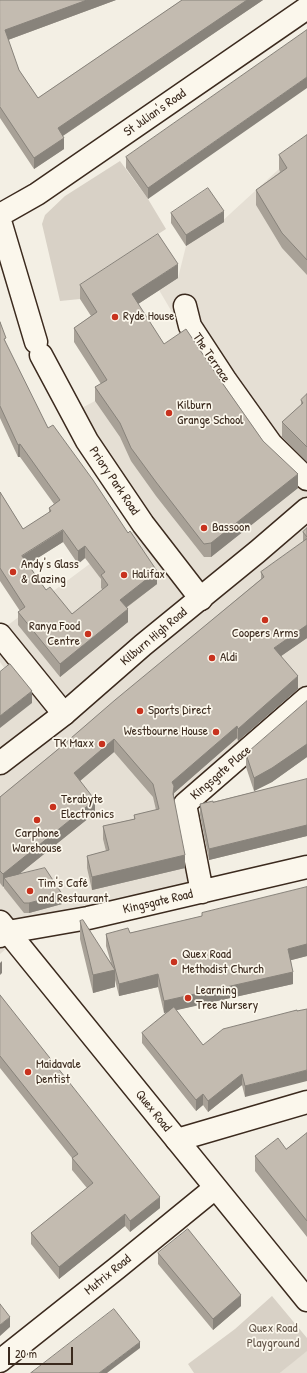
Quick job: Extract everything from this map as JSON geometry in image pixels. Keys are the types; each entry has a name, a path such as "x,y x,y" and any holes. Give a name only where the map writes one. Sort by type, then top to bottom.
{"street":[{"name":"St Julian's Road","path":"0,215 37,194 307,8"},
{"name":"Priory Park Road","path":"0,222 38,348 87,441 143,524 201,599"},
{"name":"The Terrace","path":"185,306 190,326 230,387 271,444 307,479"},
{"name":"Kilburn High Road","path":"0,763 64,714 143,645 201,599 307,509"},
{"path":"0,635 64,714"},
{"name":"Kingsgate Place","path":"202,892 185,804 307,698"},
{"name":"Kingsgate Road","path":"3,930 88,918 307,867"},
{"name":"Quex Road","path":"3,930 307,1300"},
{"path":"177,1140 307,1102"},
{"name":"Mutrix Road","path":"0,1361 215,1188"}],"shaded area":[{"path":"307,150 307,699 182,803 197,888 20,937 0,954 0,684 10,676 0,662 0,631 143,524 72,413 95,401 189,341 159,290 178,278 186,246 219,224 279,169"},
{"path":"307,1350 307,1373 280,1373"}],"green space":[{"path":"120,161 148,199 166,229 152,238 158,247 80,299 60,301 42,224 45,215 65,196"},
{"name":"Quex Road Playground","path":"272,1296 307,1338 307,1351 280,1373 194,1373 188,1364 235,1329"}],"building":[{"path":"0,0 87,0 5,30 19,70 38,98 182,0 247,0 58,128 64,138 34,158 0,107"},
{"path":"307,30 307,77 148,188 126,157"},
{"path":"307,135 307,260 282,233 256,190 287,168 279,155"},
{"path":"208,188 224,211 186,235 171,213"},
{"path":"158,234 178,264 132,294 164,344 186,329 263,441 298,474 211,543 204,544 131,448 120,423 95,387 107,380 74,328 97,312 80,285"},
{"path":"0,322 6,338 4,339 48,428 53,425 93,480 128,533 130,531 157,571 120,600 128,609 60,664 18,612 25,607 0,568 0,492 23,529 51,511 49,508 60,500 20,444 18,445 0,406","holes":["63,530 78,551 85,546 105,572 101,575 108,585 72,614 50,587 46,590 22,556"]},
{"path":"307,394 307,447 282,422 303,403 301,400"},
{"path":"307,528 307,537 303,532"},
{"path":"307,539 307,625 274,648 298,676 238,729 237,726 172,782 174,786 173,794 185,855 92,877 87,856 109,850 103,826 135,819 134,815 159,809 153,784 114,739 74,773 95,800 3,874 0,871 0,797 264,577 261,572"},
{"path":"10,664 32,691 0,716 0,672"},
{"path":"307,701 307,744 272,768 254,778 246,754"},
{"path":"307,779 307,825 209,849 200,804"},
{"path":"45,868 62,894 24,903 4,878"},
{"path":"307,887 307,944 288,949 293,972 164,1001 158,974 119,984 106,934 128,928 130,933 202,916 202,913"},
{"path":"83,920 115,970 93,975 80,921"},
{"path":"0,995 160,1197 130,1221 125,1214 59,1267 31,1233 93,1183 72,1158 78,1154 0,1056"},
{"path":"174,1007 203,1045 223,1029 297,1010 307,1009 307,1070 245,1086 242,1074 208,1101 203,1094 196,1100 142,1033"},
{"path":"307,1133 307,1221 255,1156 278,1138 286,1149"},
{"path":"188,1229 241,1295 213,1319 158,1253"},
{"path":"0,1304 10,1317 0,1325"},
{"path":"114,1309 140,1342 99,1373 31,1373"}],"place":[{"name":"Ryde House","path":"115,317"},
{"name":"Kilburn Grange School","path":"169,413"},
{"name":"Bassoon","path":"204,528"},
{"name":"Andy's Glass & Glazing","path":"13,572"},
{"name":"Halifax","path":"124,575"},
{"name":"Coopers Arms","path":"265,620"},
{"name":"Ranya Food Centre","path":"88,634"},
{"name":"Aldi","path":"212,658"},
{"name":"Sports Direct","path":"140,711"},
{"name":"Westbourne House","path":"216,732"},
{"name":"TK Maxx","path":"102,744"},
{"name":"Terabyte Electronics","path":"53,807"},
{"name":"Carphone Warehouse","path":"37,820"},
{"name":"Tim's Café and Restaurant","path":"30,891"},
{"name":"Quex Road Methodist Church","path":"174,962"},
{"name":"Learning Tree Nursery","path":"188,998"},
{"name":"Maidavale Dentist","path":"28,1072"}]}
